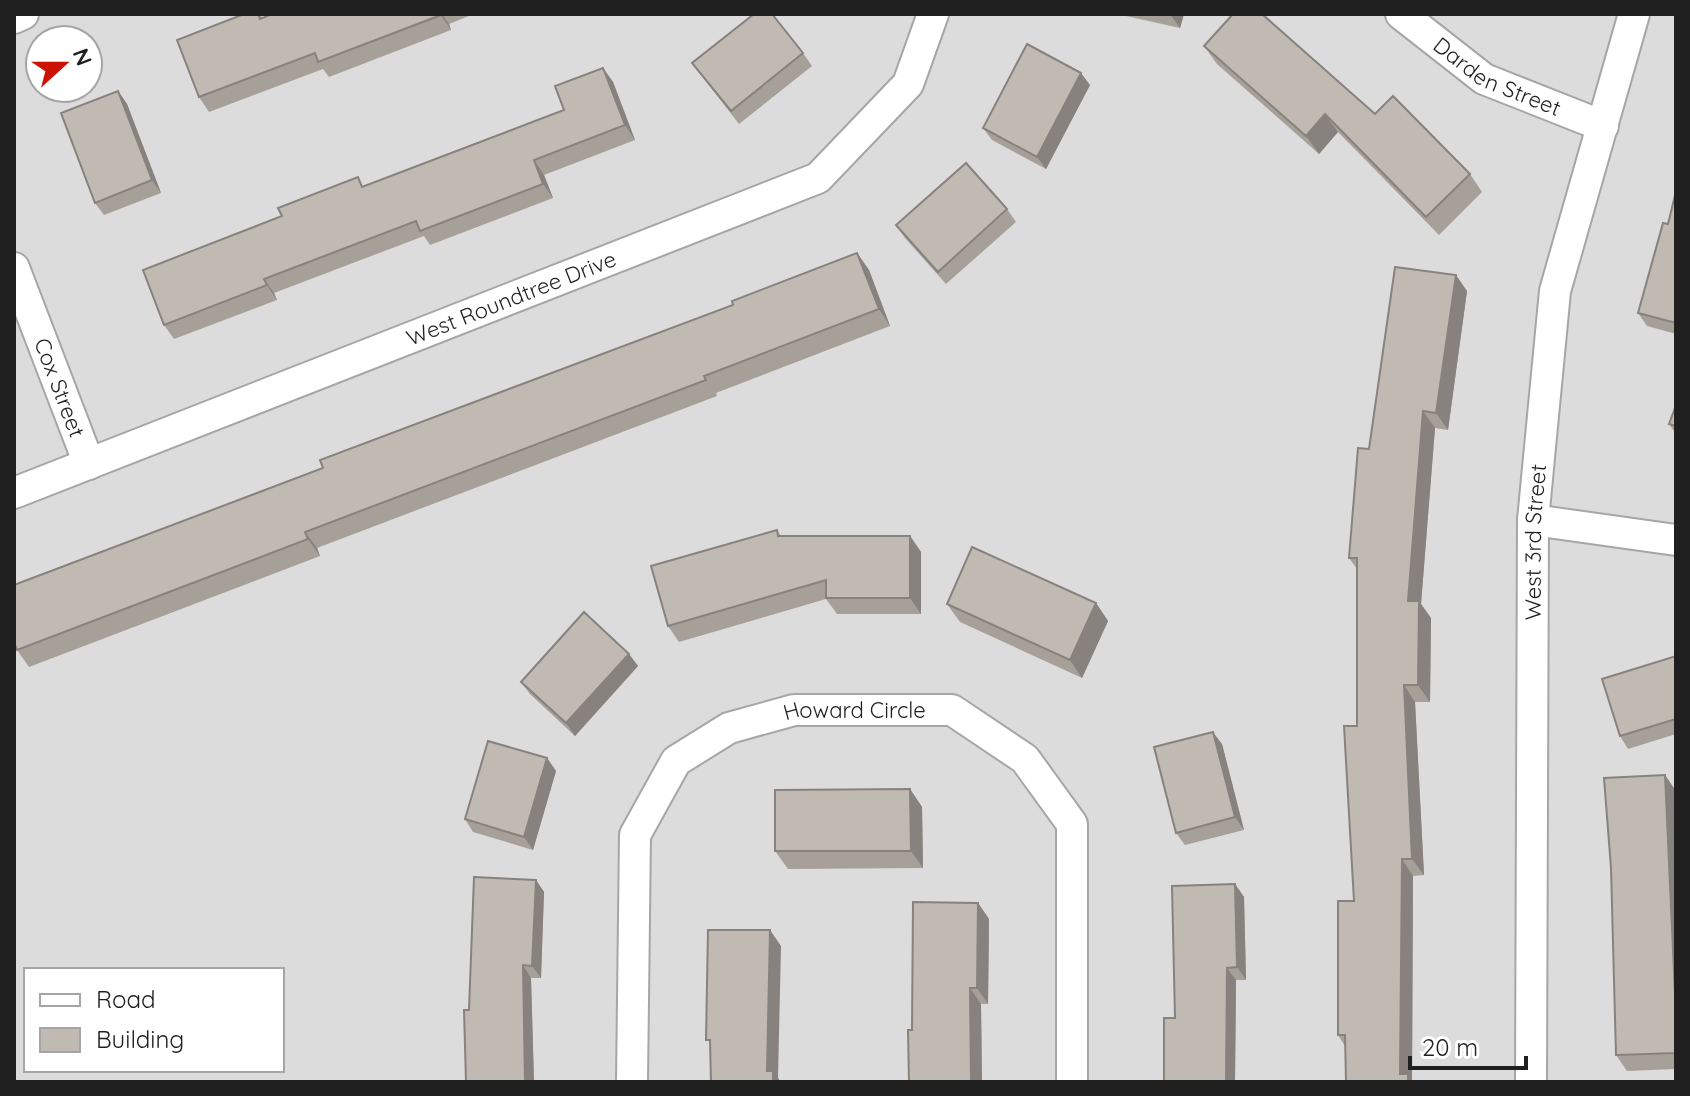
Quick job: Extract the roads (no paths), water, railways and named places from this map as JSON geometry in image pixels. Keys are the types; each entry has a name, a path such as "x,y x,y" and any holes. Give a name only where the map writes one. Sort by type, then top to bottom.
{"street":[{"path":"14,18 23,14"},
{"name":"West Roundtree Drive","path":"14,493 818,178 908,84 933,14"},
{"name":"Darden Street","path":"1401,14 1484,79 1603,126"},
{"name":"West 3rd Street","path":"1531,1082 1533,520 1555,291 1634,14"},
{"name":"Cox Street","path":"14,268 89,464"},
{"path":"1533,520 1676,540"},
{"name":"Howard Circle","path":"632,1082 635,835 676,761 729,728 794,710 952,710 1025,759 1072,824 1072,1082"}]}
